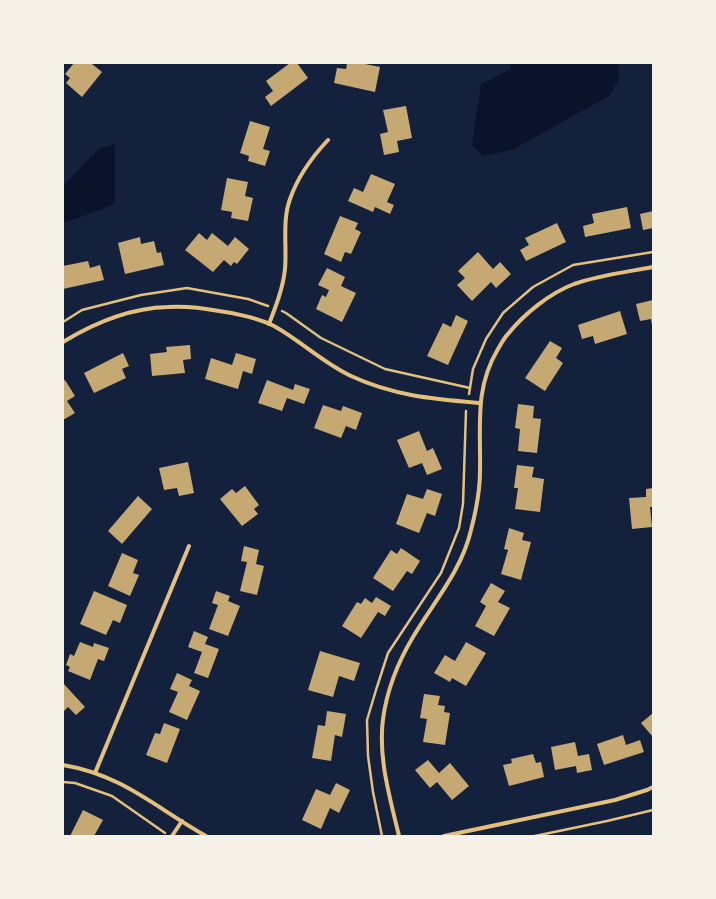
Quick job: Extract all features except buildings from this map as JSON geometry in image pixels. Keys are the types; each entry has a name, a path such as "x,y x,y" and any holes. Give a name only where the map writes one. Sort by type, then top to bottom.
{"street":[{"path":"269,324 282,289 285,269 285,223 289,200 299,178 312,158 328,140"},
{"path":"399,836 385,778 382,748 383,720 388,691 399,663 412,638 460,560 471,532 478,503 480,473 480,403 483,386 493,359 507,334 526,315 549,297 573,285 601,276 653,267"},
{"path":"63,342 100,322 134,312 168,307 203,308 238,314 273,325 350,375 378,387 406,395 480,403"},
{"path":"95,773 189,546"},
{"path":"63,765 81,768 113,779 144,796 206,836"},
{"path":"444,836 615,800 653,787"},
{"path":"171,836 182,821"}],"path":[{"path":"382,836 373,792 368,756 367,720 388,653 441,573 459,528 463,504 465,413 474,369 486,339 503,313 533,287 573,265 653,252"},
{"path":"63,782 75,784 112,796 151,824 171,836"},
{"path":"535,836 653,810"}],"water":[{"path":"510,63 618,63 619,79 609,96 512,150 483,156 472,145 481,84 511,69"},
{"path":"115,144 115,203 98,211 63,223 63,186 99,149"}]}
